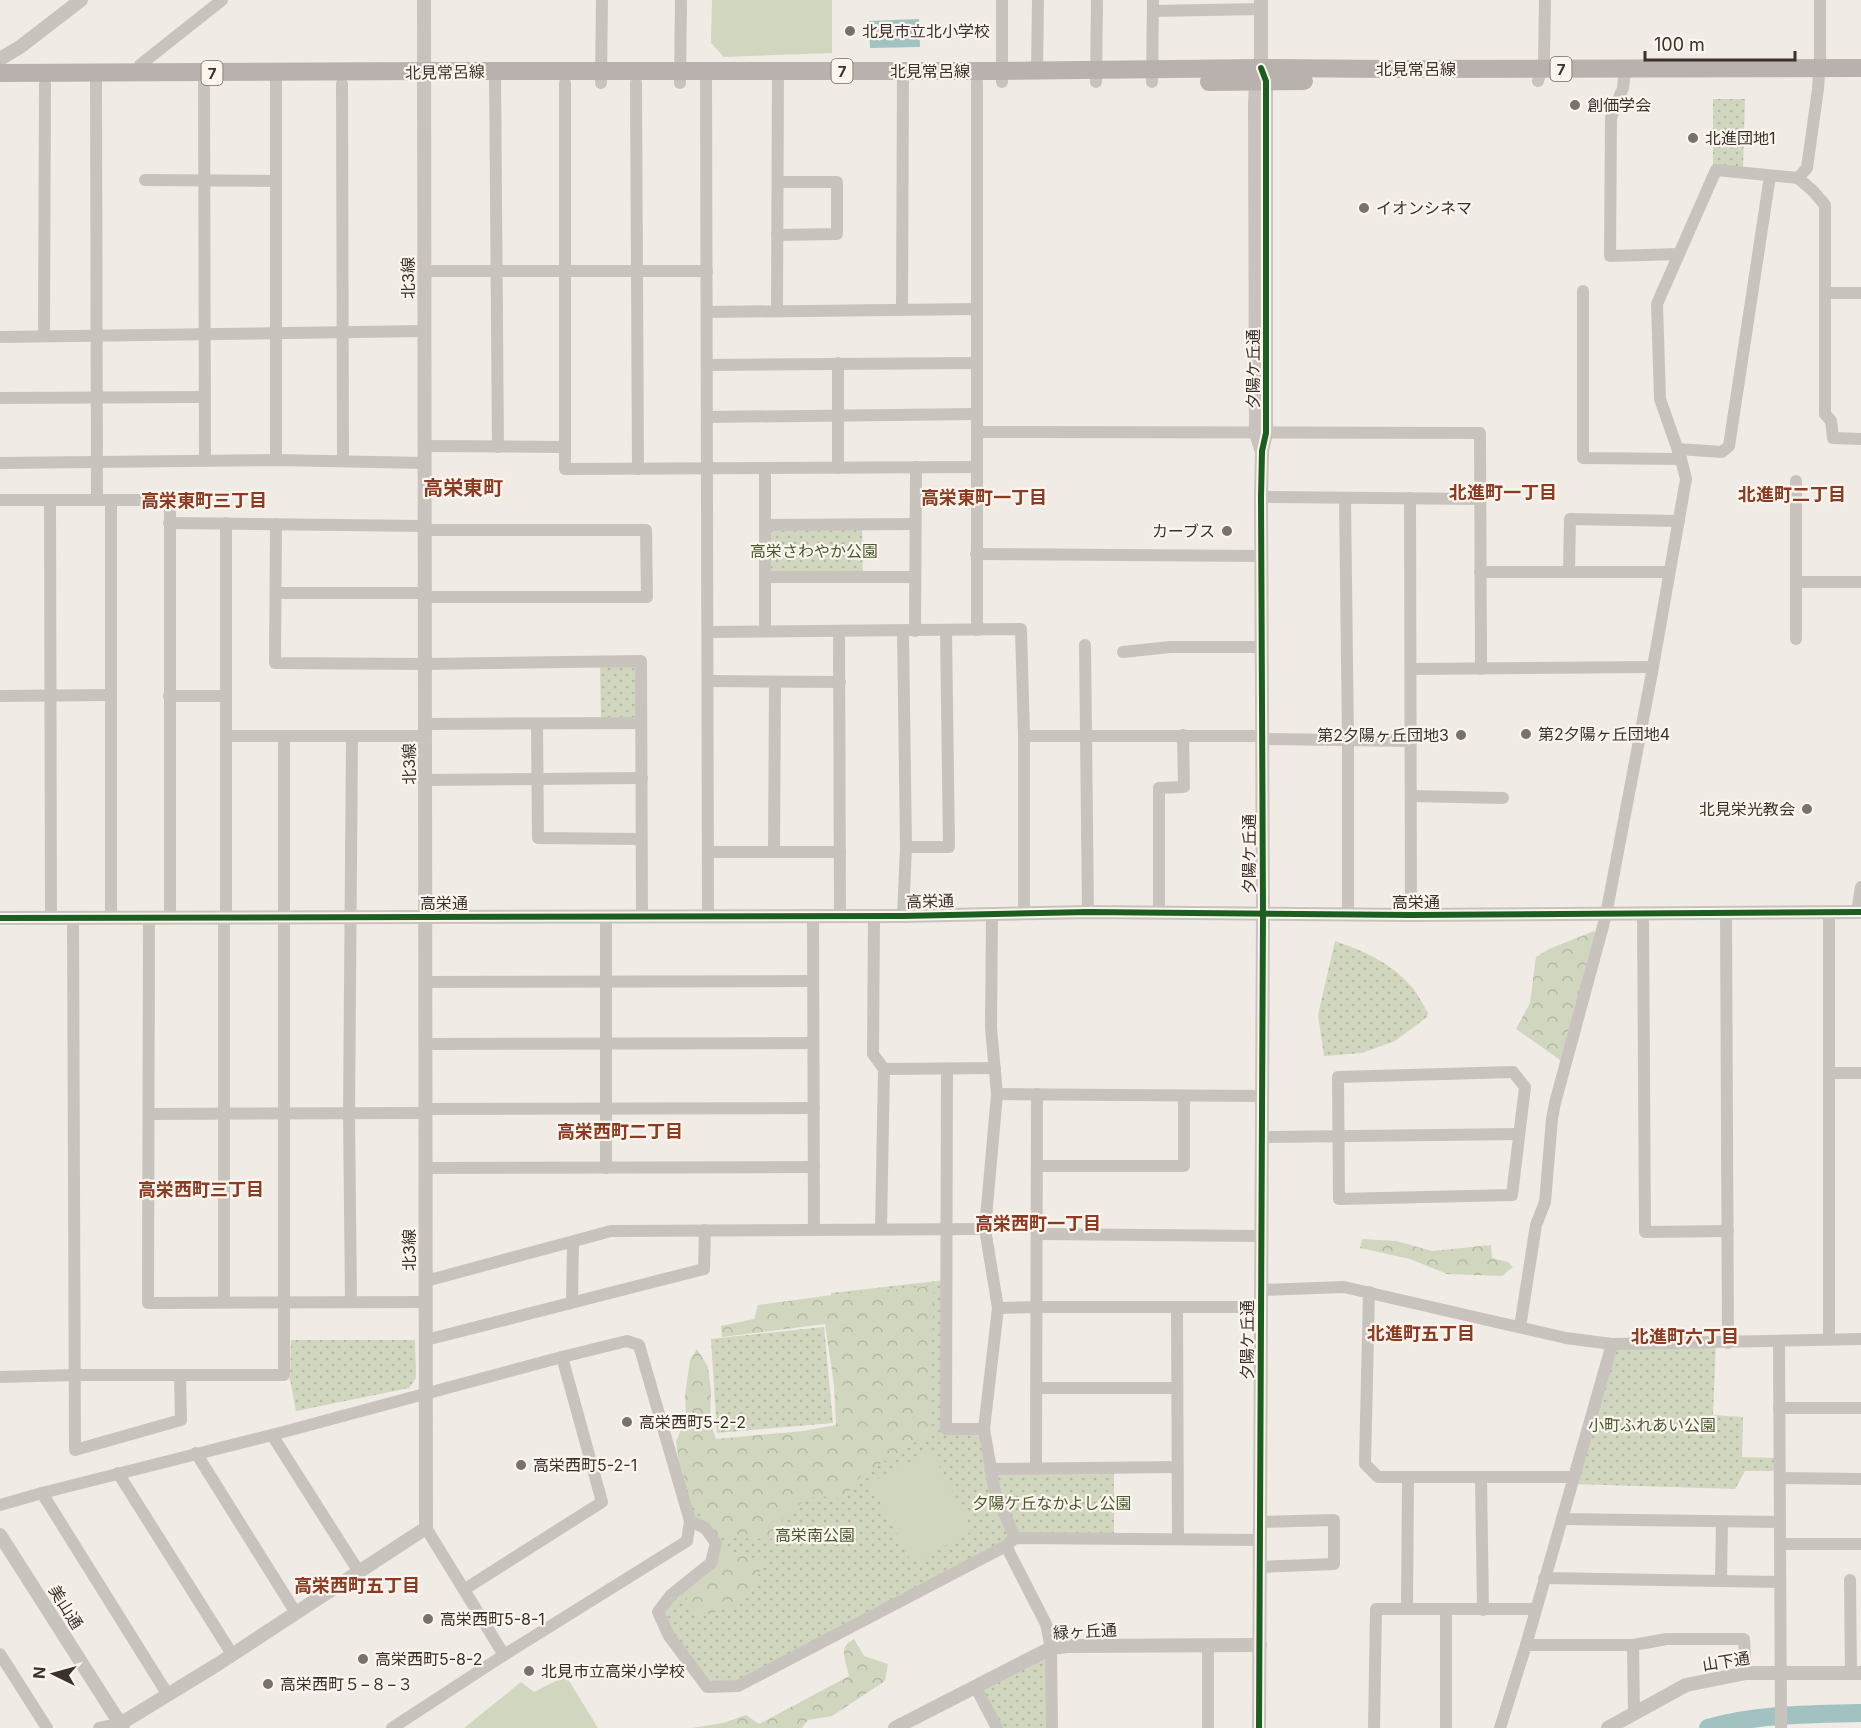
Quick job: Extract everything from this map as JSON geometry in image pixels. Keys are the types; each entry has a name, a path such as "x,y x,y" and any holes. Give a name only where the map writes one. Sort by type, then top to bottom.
{"main road":[{"name":"北見常呂線","path":"1818,74 1861,68"},
{"name":"北見常呂線","path":"903,76 977,82 1037,71 1096,76"},
{"name":"北見常呂線","path":"0,73 96,79 1818,74 1861,79"},
{"name":"北見常呂線","path":"0,84 45,84 139,74 204,79"},
{"name":"北見常呂線","path":"276,79 342,84 423,77"},
{"name":"北見常呂線","path":"495,77 565,84 601,78 636,83 680,78"}],"street":[{"path":"0,59 81,0"},
{"path":"139,74 140,65 222,0"},
{"name":"北3線","path":"424,0 426,1528"},
{"path":"601,78 602,0"},
{"path":"680,78 681,0"},
{"path":"1002,0 1002,77"},
{"path":"1037,71 1038,0"},
{"path":"1096,76 1097,0"},
{"path":"1540,75 1544,60 1545,0"},
{"path":"1798,178 1807,168 1818,74 1820,0"},
{"path":"1152,76 1153,5 1261,4"},
{"name":"夕陽ケ丘通","path":"1259,1728 1263,912 1261,4"},
{"path":"1625,75 1611,118 1610,256 1679,254"},
{"path":"902,310 903,76"},
{"path":"495,77 498,447"},
{"path":"706,77 708,916"},
{"path":"777,311 778,77"},
{"path":"96,79 97,500"},
{"path":"204,79 205,461"},
{"path":"276,79 276,460"},
{"path":"976,630 977,82"},
{"path":"636,83 638,469"},
{"path":"44,336 45,84"},
{"path":"342,84 343,461"},
{"path":"565,84 565,469 977,467"},
{"path":"1520,1327 1536,1225 1545,1202 1555,1103 1606,915 1686,478 1660,399 1657,304 1716,170 1798,178 1825,205 1826,414 1831,421 1833,438 1861,439"},
{"path":"1583,291 1583,459 1722,452 1729,446 1770,176"},
{"path":"145,180 276,181"},
{"path":"777,235 837,234 837,182 778,182"},
{"path":"425,270 707,271"},
{"path":"1825,293 1861,293"},
{"path":"707,312 976,309"},
{"path":"0,337 424,331"},
{"path":"838,363 838,468"},
{"path":"707,365 977,363"},
{"path":"0,398 205,398"},
{"path":"707,417 977,414"},
{"path":"977,432 1480,433 1481,669"},
{"path":"424,446 565,447"},
{"path":"0,463 276,460 424,463"},
{"path":"903,916 909,631 915,577 916,467"},
{"path":"765,468 765,631"},
{"path":"1796,481 1796,639"},
{"path":"1261,497 1480,499"},
{"path":"1345,498 1348,915"},
{"path":"1410,498 1411,915"},
{"path":"0,500 170,500 170,917"},
{"path":"50,500 51,918"},
{"path":"111,501 111,918"},
{"path":"1569,572 1570,519 1679,521"},
{"path":"169,523 646,530 647,597 276,593"},
{"path":"224,1302 226,523"},
{"path":"276,524 276,663 425,664 640,661 642,916"},
{"path":"765,525 915,524"},
{"path":"976,554 1262,556"},
{"path":"1480,572 1669,572"},
{"path":"765,577 915,577"},
{"path":"1797,582 1861,582"},
{"path":"708,632 1021,629 1024,736 1024,912"},
{"path":"906,847 949,847 946,630"},
{"path":"840,632 840,916"},
{"path":"1085,645 1088,912"},
{"path":"1123,652 1170,646 1262,646"},
{"path":"1411,669 1653,667"},
{"path":"708,681 840,682"},
{"path":"774,852 775,682"},
{"path":"0,696 110,695"},
{"path":"169,696 226,696"},
{"path":"226,736 352,737 425,730 537,724 642,723"},
{"path":"537,724 538,838 641,839"},
{"path":"1024,736 1183,735 1410,741"},
{"path":"1159,912 1159,788 1184,787 1183,735"},
{"path":"0,1377 284,1376 284,736"},
{"path":"351,1302 352,737"},
{"path":"425,780 642,778"},
{"path":"1411,796 1503,798"},
{"path":"709,852 840,852"},
{"path":"1859,912 1861,886"},
{"name":"高栄通","path":"0,918 903,916 1024,912 1263,912 1348,915 1859,912"},
{"path":"992,913 992,1028 998,1094 986,1229 998,1308 984,1430 994,1492 1011,1542 1046,1624 1051,1648 1052,1728"},
{"path":"1829,913 1829,1339"},
{"path":"1726,914 1728,1343"},
{"path":"1643,915 1645,1232 1728,1231"},
{"path":"606,916 606,1168"},
{"path":"813,916 814,1230"},
{"path":"874,916 873,1054 884,1069 881,1229"},
{"path":"73,918 75,1450 181,1420 180,1376"},
{"path":"149,918 148,1303 426,1302"},
{"path":"425,982 813,981"},
{"path":"426,1044 813,1043"},
{"path":"947,1068 946,1429 984,1430"},
{"path":"884,1069 995,1068"},
{"path":"1513,1072 1525,1087 1512,1195 1339,1199 1338,1137 1338,1077 1513,1072"},
{"path":"1830,1073 1861,1073"},
{"path":"998,1094 1262,1096"},
{"path":"1036,1468 1037,1094"},
{"path":"1037,1166 1184,1166 1184,1096"},
{"path":"150,1114 350,1114 425,1111 814,1108"},
{"path":"1262,1137 1519,1134"},
{"path":"425,1168 814,1167"},
{"path":"426,1281 611,1231 986,1229"},
{"path":"426,1340 704,1269 705,1230"},
{"path":"1037,1234 1261,1236"},
{"path":"572,1302 573,1242"},
{"path":"1260,1290 1344,1287 1566,1338 1612,1344 1861,1339"},
{"path":"1369,1292 1365,1464 1378,1477 1574,1477"},
{"path":"1177,1307 1178,1538"},
{"path":"998,1308 1260,1307"},
{"path":"0,1505 562,1357 627,1341 639,1345 690,1521 687,1541 392,1728"},
{"path":"1779,1342 1781,1728"},
{"path":"1500,1728 1612,1344"},
{"path":"465,1589 602,1502 562,1357"},
{"path":"1037,1388 1176,1388"},
{"path":"1779,1408 1861,1408"},
{"path":"272,1435 359,1572"},
{"path":"196,1453 296,1613"},
{"path":"990,1469 1177,1467"},
{"path":"118,1473 232,1654"},
{"path":"1481,1476 1483,1610"},
{"path":"1407,1610 1408,1478"},
{"path":"1780,1478 1861,1479"},
{"path":"42,1493 168,1695"},
{"path":"1562,1519 1780,1522"},
{"path":"1260,1522 1334,1520 1334,1564 1260,1567"},
{"path":"690,1521 705,1528 716,1543 712,1562 670,1595 658,1612 669,1636 707,1688 738,1686 1011,1542 1178,1538 1260,1540"},
{"path":"1721,1581 1722,1522"},
{"path":"99,1728 122,1726 426,1528 504,1655"},
{"name":"美山通","path":"0,1535 122,1726"},
{"path":"1780,1544 1861,1545"},
{"path":"1544,1578 1780,1582"},
{"path":"1850,1580 1856,1673"},
{"path":"1374,1728 1376,1609 1535,1609"},
{"path":"1446,1610 1446,1728"},
{"path":"1526,1645 1633,1645 1667,1638 1744,1639 1746,1673"},
{"path":"1208,1645 1208,1728"},
{"name":"緑ヶ丘通","path":"904,1726 975,1686 1051,1648 1260,1645"},
{"path":"1633,1645 1634,1713"},
{"path":"0,1654 47,1728"},
{"name":"山下通","path":"1608,1728 1686,1685 1746,1673 1856,1673"},
{"path":"975,1686 997,1728"}],"green space":[{"path":"712,0 832,0 832,53 724,57 711,43"},
{"path":"1713,99 1745,99 1743,168 1713,165"},
{"name":"高栄さわやか公園","path":"862,524 863,577 765,577 765,525"},
{"path":"641,661 641,723 601,723 600,662"},
{"path":"1594,931 1597,938 1563,1062 1516,1029 1530,1003 1536,957 1549,949"},
{"path":"1335,941 1374,957 1400,975 1416,993 1428,1013 1427,1017 1395,1041 1362,1053 1324,1056 1318,1015"},
{"path":"1362,1239 1396,1241 1432,1251 1491,1245 1492,1258 1508,1262 1513,1267 1502,1276 1447,1274 1410,1259 1360,1248"},
{"name":"高栄南公園","path":"946,1280 946,1429 984,1429 990,1469 1114,1468 1114,1538 1015,1538 738,1686 707,1687 658,1612 711,1563 716,1543 690,1521 682,1468 841,1429 831,1293"},
{"path":"934,1286 929,1432 862,1475 848,1492 838,1498 819,1497 802,1503 783,1518 783,1526 790,1530 789,1539 720,1538 719,1545 727,1552 763,1560 759,1573 754,1584 740,1600 720,1611 695,1616 686,1601 692,1587 715,1568 718,1549 707,1525 694,1506 679,1463 676,1441 686,1419 685,1395 690,1360 697,1349 708,1367 711,1391 710,1422 716,1439 803,1431 836,1425 834,1385 825,1324 722,1337 721,1326 754,1319 758,1305 832,1295"},
{"path":"824,1327 833,1423 717,1433 711,1339"},
{"path":"291,1340 415,1340 416,1378 409,1388 296,1411 290,1379"},
{"name":"小町ふれあい公園","path":"1716,1343 1713,1415 1743,1417 1742,1457 1779,1458 1779,1471 1745,1471 1735,1489 1572,1484 1612,1344"},
{"path":"931,1451 973,1531 912,1563 870,1483"},
{"path":"854,1639 864,1656 888,1664 885,1681 832,1716 808,1720 802,1728 692,1728 723,1723 746,1715 759,1724 849,1676 844,1650"},
{"path":"1051,1648 1052,1728 997,1728 975,1686"},
{"path":"566,1676 598,1728 464,1728 521,1682 534,1692"}],"water":[{"path":"919,19 920,47 870,48 869,21"}],"waterway":[{"path":"1708,1728 1764,1717 1861,1713"}],"cycle path":[{"path":"1259,1728 1263,912 1261,497 1262,451 1266,433 1266,81 1261,68"},
{"path":"0,918 903,916 1088,912 1411,915 1861,912"}],"place":[{"name":"北見市立北小学校","path":"850,31"},
{"name":"創価学会","path":"1575,105"},
{"name":"北進団地1","path":"1693,138"},
{"name":"イオンシネマ","path":"1364,208"},
{"name":"カーブス","path":"1227,531"},
{"name":"第2夕陽ヶ丘団地4","path":"1526,734"},
{"name":"第2夕陽ヶ丘団地3","path":"1461,735"},
{"name":"北見栄光教会","path":"1807,809"},
{"name":"高栄西町5-2-2","path":"627,1422"},
{"name":"高栄西町5-2-1","path":"521,1465"},
{"name":"高栄西町5-8-1","path":"428,1619"},
{"name":"高栄西町5-8-2","path":"363,1659"},
{"name":"北見市立高栄小学校","path":"529,1671"},
{"name":"高栄西町５−８−３","path":"268,1684"}],"district":[{"name":"高栄東町","path":"463,488"},
{"name":"北進町一丁目","path":"1503,492"},
{"name":"北進町二丁目","path":"1792,494"},
{"name":"高栄東町一丁目","path":"984,497"},
{"name":"高栄東町三丁目","path":"204,500"},
{"name":"高栄西町二丁目","path":"620,1131"},
{"name":"高栄西町三丁目","path":"201,1189"},
{"name":"高栄西町一丁目","path":"1038,1223"},
{"name":"北進町五丁目","path":"1421,1333"},
{"name":"北進町六丁目","path":"1685,1336"},
{"name":"高栄西町五丁目","path":"357,1585"}],"park label":[{"name":"夕陽ケ丘なかよし公園","path":"1052,1503"}]}
